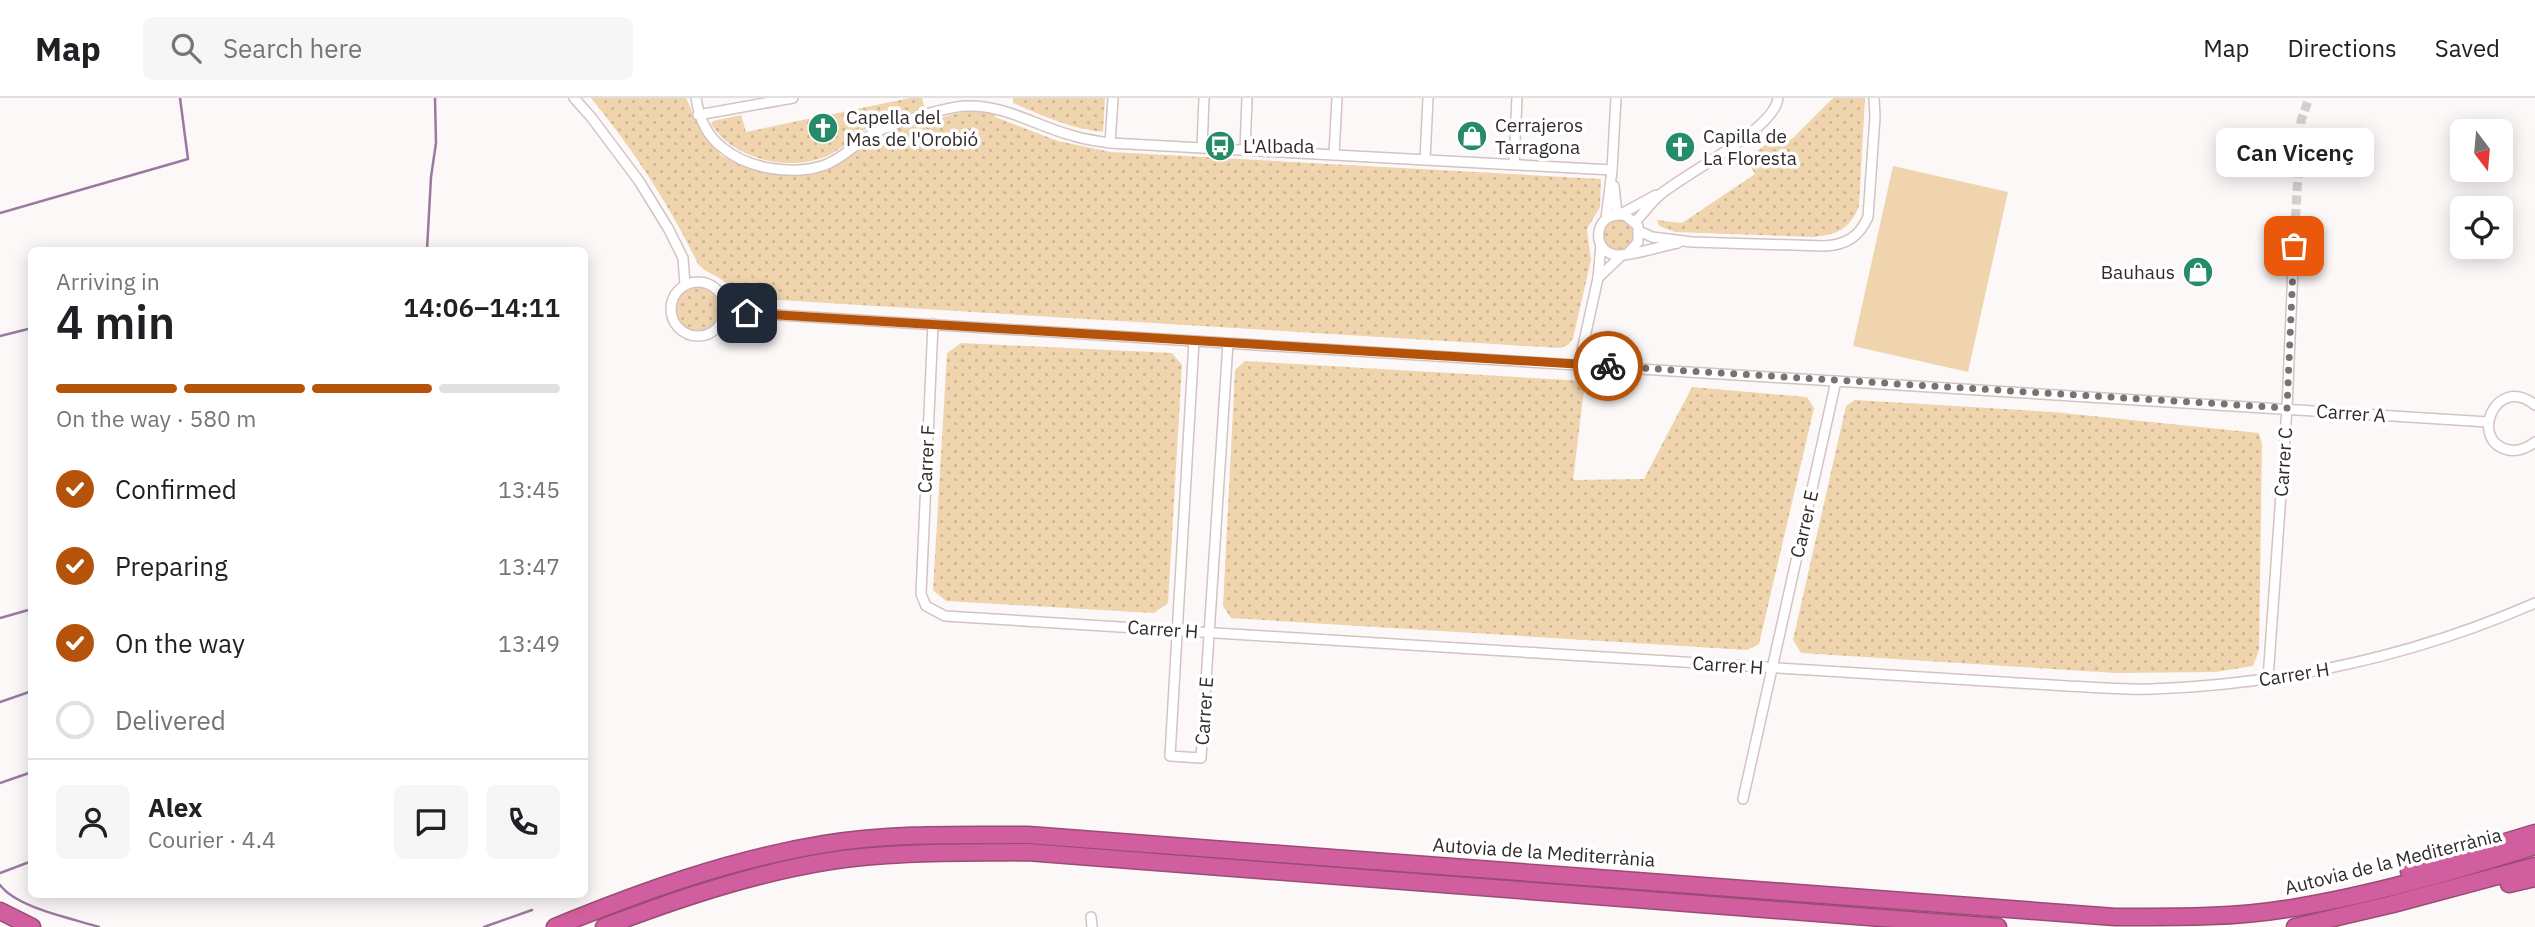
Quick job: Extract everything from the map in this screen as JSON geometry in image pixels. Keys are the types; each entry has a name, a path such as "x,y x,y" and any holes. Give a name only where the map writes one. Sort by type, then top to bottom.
{"highway":[{"path":"2237,914 2259,905 2365,883 2535,833"},
{"name":"Autovia de la Mediterrània","path":"555,927 656,888 739,862 826,844 909,835 1028,835 2115,917 2179,917 2284,909 2336,899 2535,846"},
{"name":"Autovia de la Mediterrània","path":"604,927 706,891 829,861 910,853 975,852 1027,852 1998,927"},
{"name":"Autovia de la Mediterrània","path":"2298,927 2535,866"},
{"path":"2326,927 2535,877"},
{"path":"0,911 32,927"}],"street":[{"path":"574,98 639,181 668,228 683,258 685,285"},
{"path":"696,98 698,115 709,134 723,149 769,168 801,170 825,165 873,134 893,125 985,98"},
{"path":"698,115 793,98"},
{"path":"1110,143 1113,98"},
{"path":"1202,148 1204,98"},
{"path":"1245,150 1247,98"},
{"path":"1334,155 1337,98"},
{"path":"1425,160 1428,98"},
{"path":"1514,164 1517,98"},
{"path":"1579,364 1598,278 1601,245 1598,234 1606,219 1616,98"},
{"path":"1606,219 1661,193 1755,130 1777,105 1778,98"},
{"path":"1612,170 1619,214 1652,237 1692,242 1838,245 1852,240 1862,229 1868,216 1874,98"},
{"path":"1875,117 1883,98"},
{"path":"961,106 982,105 1073,136 1110,143 1612,170"},
{"path":"1598,278 1636,247 1637,227 1661,193"},
{"path":"1601,245 1610,253 1625,254 1692,242"},
{"name":"Carrer C","path":"2268,679 2287,408 2294,246"},
{"path":"694,282 712,286 724,300 725,315 722,323 708,335 699,337 683,332 672,319 671,303 685,285 694,282"},
{"name":"Carrer A","path":"724,300 747,313"},
{"name":"Carrer A","path":"722,323 747,313 2488,422"},
{"name":"Carrer F","path":"920,594 933,324"},
{"name":"Carrer E","path":"1194,341 1170,756 1201,758 1228,343"},
{"name":"Carrer E","path":"1742,799 1836,381"},
{"path":"2534,445 2517,451 2505,449 2492,438 2488,422 2494,407 2504,399 2520,397 2535,405"},
{"name":"Carrer H","path":"920,594 926,606 945,615 2067,687 2149,689 2218,685 2319,671 2404,651 2501,618 2535,603"}],"shaded area":[{"path":"591,98 686,98 695,118 721,155 736,163 775,174 814,173 831,167 889,131 973,109 996,114 995,117 1058,141 1111,152 1601,179 1600,207 1587,229 1591,260 1573,338 1568,345 1560,348 745,298 698,264 649,178"},
{"path":"910,98 922,98 925,109 879,122 833,153 801,163 784,163 750,155 721,137 711,124 713,121 741,115 746,132 812,118 818,138 834,134 828,115"},
{"path":"1013,98 1105,98 1103,132 1068,125 1046,117 1013,103"},
{"path":"1833,98 1865,98 1859,206 1842,229 1829,235 1813,237 1675,232 1659,226 1657,220 1682,223 1755,174 1746,159 1764,146 1779,129 1791,140"},
{"path":"1893,166 2008,192 1968,372 1853,346"},
{"path":"1619,220 1630,224 1634,235 1630,246 1619,250 1608,246 1604,235 1608,224"},
{"path":"698,287 713,294 720,309 713,324 698,331 683,324 676,309 683,294"},
{"path":"961,343 1172,353 1182,365 1168,603 1154,613 946,601 933,590 947,353"},
{"path":"1245,361 1585,381 1573,480 1644,479 1692,387 1807,397 1814,408 1759,644 1747,650 1231,618 1223,606 1235,370"},
{"path":"1855,400 2053,412 2259,433 2262,444 2259,650 2253,666 2215,672 2116,673 1801,653 1793,640 1846,406"}],"waterway":[{"path":"0,213 188,159 180,98"},
{"path":"427,247 431,177 436,143 435,98"},
{"path":"0,336 28,329"},
{"path":"0,618 28,610"},
{"path":"0,702 28,692"},
{"path":"0,783 28,773"},
{"path":"0,873 28,862"},
{"path":"0,885 8,893 31,906 99,927"},
{"path":"484,927 532,910"}],"tunnel":[{"path":"2294,245 2301,121 2309,98"}],"way so far":[{"path":"1608,366 2287,408 2294,246"}],"place":[{"name":"Capella del Mas de l'Orobió","path":"823,128"},
{"name":"Cerrajeros Tarragona","path":"1472,136"},
{"name":"L'Albada","path":"1220,146"},
{"name":"Capilla de La Floresta","path":"1680,147"},
{"name":"Can Vicenç","path":"2294,246"},
{"name":"Bauhaus","path":"2198,272"}],"route":[{"path":"747,313 1608,366"}]}
